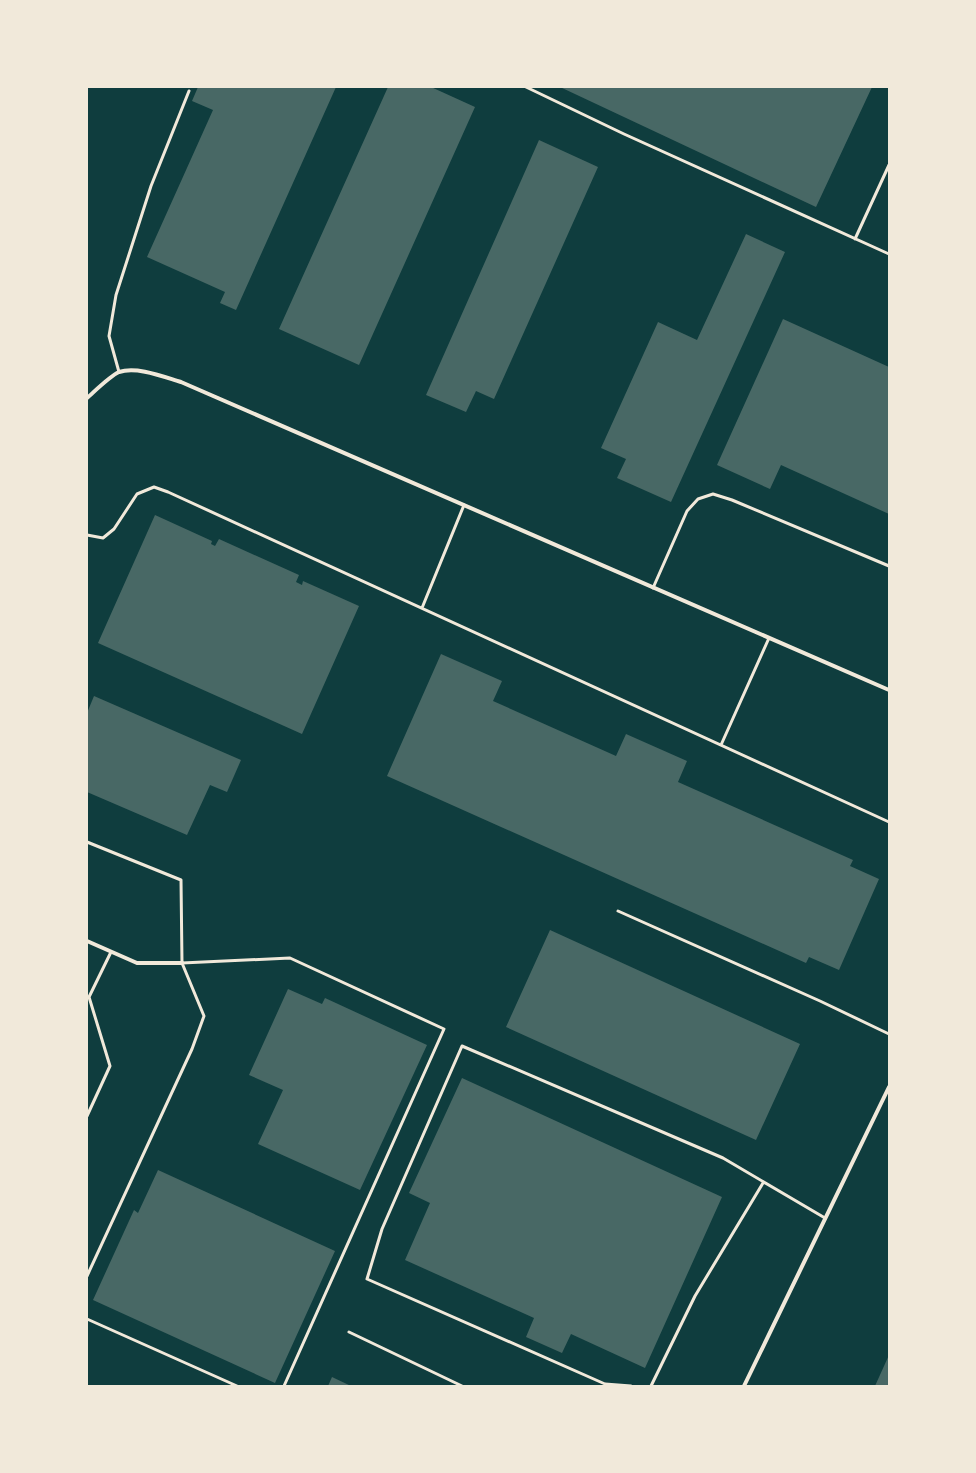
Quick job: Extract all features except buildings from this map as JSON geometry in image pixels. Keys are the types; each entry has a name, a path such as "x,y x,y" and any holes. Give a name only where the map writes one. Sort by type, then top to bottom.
{"street":[{"path":"87,398 119,372 134,371 154,373 181,382 889,690"},
{"path":"87,941 137,963 182,963"},
{"path":"744,1386 889,1086"}],"lane":[{"path":"526,87 624,134 889,254"},
{"path":"119,372 109,336 116,295 151,186 188,91"},
{"path":"855,239 889,165"},
{"path":"87,535 103,538 114,529 137,494 154,487 168,492 889,822"},
{"path":"653,588 686,512 698,500 713,494 732,500 889,566"},
{"path":"422,608 464,505"},
{"path":"721,745 769,638"},
{"path":"87,842 181,880 182,963 204,1016 192,1049 87,1276"},
{"path":"618,911 820,1001 889,1034"},
{"path":"87,1116 110,1066 88,997 111,952"},
{"path":"182,963 290,958 444,1029 284,1386"},
{"path":"631,1386 605,1384 367,1279 382,1229 462,1046 723,1158 763,1183 825,1218"},
{"path":"651,1386 695,1296 763,1183"},
{"path":"87,1319 237,1386"},
{"path":"348,1332 462,1386"}]}
